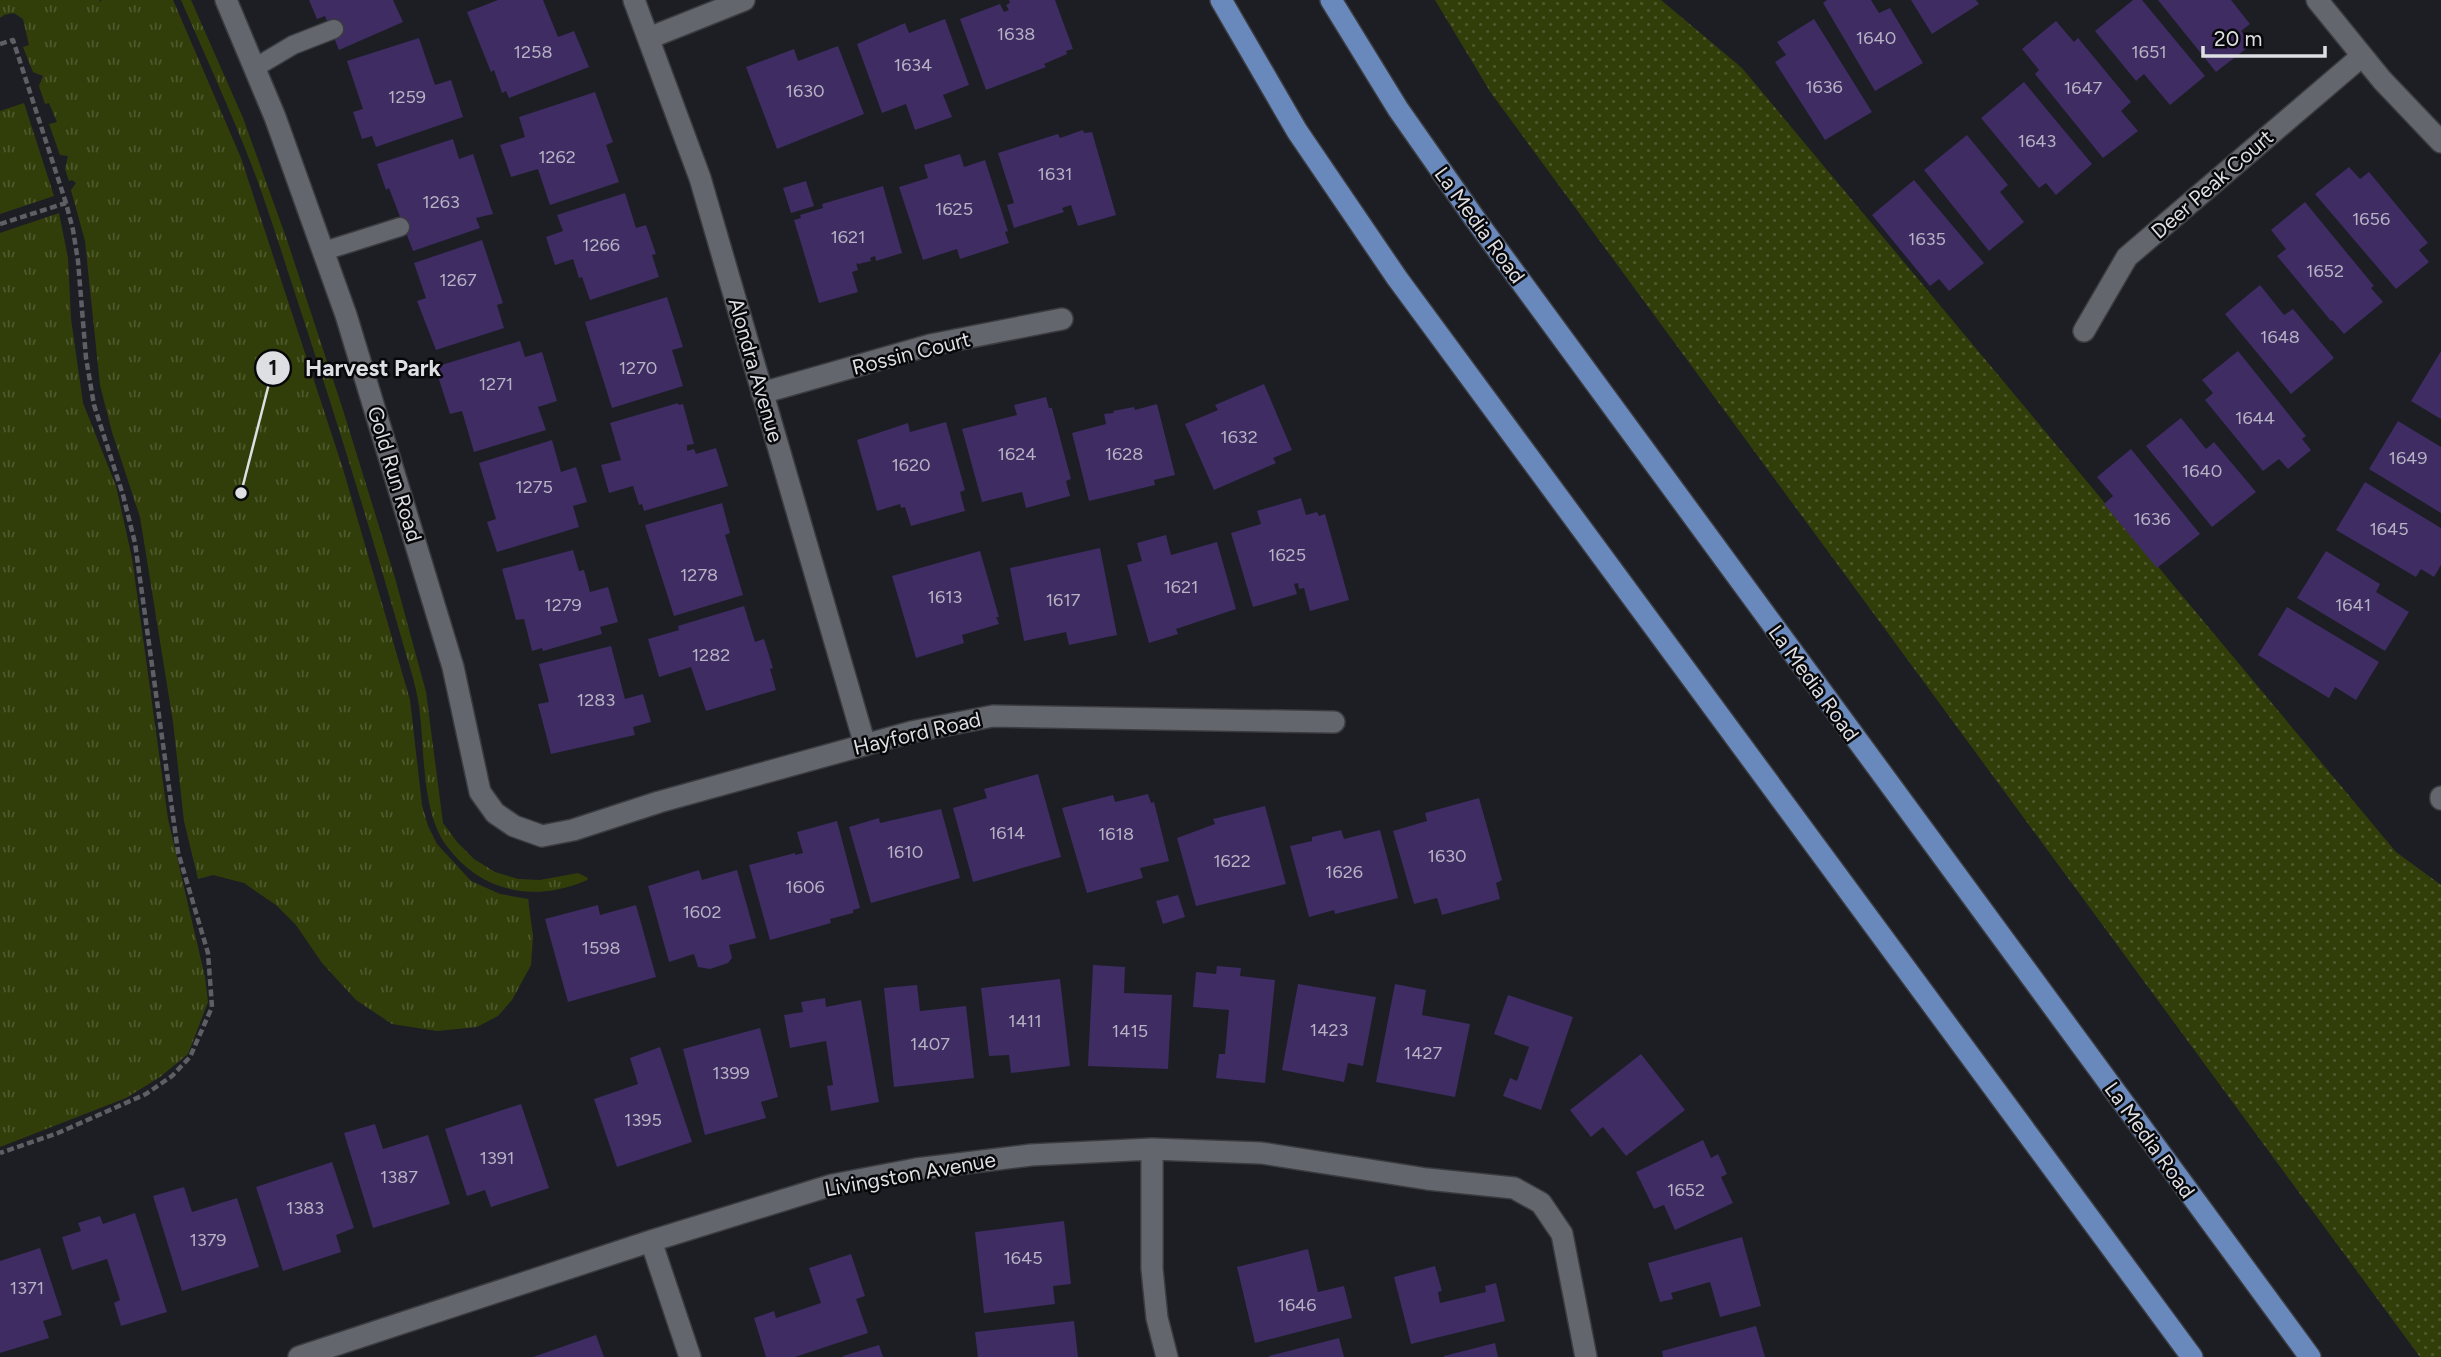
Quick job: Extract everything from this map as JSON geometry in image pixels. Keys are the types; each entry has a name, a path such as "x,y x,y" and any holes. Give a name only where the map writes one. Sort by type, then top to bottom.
{"main road":[{"path":"1222,0 1297,131 1397,278 2192,1357"},
{"name":"La Media Road","path":"1331,0 1398,109 1475,219 2310,1357"}],"street":[{"name":"Gold Run Road","path":"226,0 256,67 324,251 386,442 453,667 480,792 495,813 514,826"},
{"name":"Alondra Avenue","path":"634,0 699,178 865,745"},
{"path":"649,38 744,0"},
{"path":"2317,0 2362,56 2441,142"},
{"name":"Deer Peak Court","path":"2084,331 2127,257 2362,56"},
{"name":"Rossin Court","path":"762,393 930,345 1062,319"},
{"name":"Hayford Road","path":"514,826 542,836 573,830 659,802 911,732 993,716 1334,722"},
{"path":"1152,1149 1152,1269 1157,1318 1167,1357"},
{"name":"Livingston Avenue","path":"299,1357 651,1241 832,1185 916,1168 1031,1155 1152,1149 1272,1154 1427,1179 1514,1188 1541,1203 1562,1234 1586,1357"},
{"path":"651,1241 690,1357"}],"lane":[{"path":"256,67 293,45 334,29"},
{"path":"324,251 400,227"}],"path":[{"path":"0,44 13,40 73,230 86,358 94,405 123,495 135,543 178,852 208,953 212,1007 190,1057 172,1076 146,1094 58,1133 0,1153"},
{"path":"0,224 66,203"}],"green space":[{"path":"0,0 173,0 241,158 343,469 410,700 422,805 428,826 437,844 471,881 500,894 528,899 533,936 531,965 512,1000 498,1016 477,1027 437,1031 392,1024 356,1000 322,963 296,925 276,905 244,883 213,875 198,879 184,821 173,722 140,517 112,432 100,385 85,241 71,190 76,183 69,181 65,169 68,156 60,155 49,124 57,122 49,103 45,104 39,86 43,76 33,72 23,47 29,45 23,19 14,13 0,18"},
{"path":"181,0 191,0 243,118 343,410 395,578 426,692 443,823 474,859 495,872 518,879 540,880 578,873 588,878 587,880 548,891 510,889 475,874 446,845 438,831 425,778 416,690 345,450 260,187"},
{"path":"1435,0 1661,0 1742,68 2396,852 2441,885 2441,1357 2420,1357 1491,93"},
{"path":"24,103 54,196 0,214 0,111"},
{"path":"59,213 68,258 71,319 83,403 116,486 132,558 168,819 205,977 208,1002 188,1054 160,1077 126,1098 0,1147 0,233"}],"building":[{"path":"309,0 393,0 403,22 339,50 325,16 317,19"},
{"path":"498,0 543,0 558,37 574,31 589,67 509,98 506,91 502,93 467,12"},
{"path":"1009,0 1055,0 1073,49 1044,64 1046,67 986,90 960,19 1000,4 1004,12 1009,10 1006,5 1010,3"},
{"path":"1827,0 1871,0 1879,13 1890,8 1923,63 1875,91 1823,3"},
{"path":"1911,0 1976,0 1979,4 1932,34"},
{"path":"2133,0 2142,0 2205,76 2170,105 2144,74 2136,81 2095,31"},
{"path":"2158,0 2231,0 2250,24 2241,31 2252,44 2216,72"},
{"path":"945,19 969,85 943,95 952,117 915,130 906,104 882,113 857,44 905,23 909,33"},
{"path":"1814,19 1872,112 1825,140 1775,62 1786,55 1777,42"},
{"path":"2056,21 2074,42 2078,38 2131,102 2121,111 2138,131 2103,158 2035,74 2039,70 2022,49"},
{"path":"419,38 435,85 451,80 463,117 376,147 372,136 362,139 353,112 363,109 347,61"},
{"path":"838,46 864,114 777,149 746,67 794,49 798,61"},
{"path":"2024,82 2092,164 2056,195 2046,183 2039,188 1981,118"},
{"path":"595,92 613,142 606,145 619,182 550,205 538,169 511,177 500,145 525,137 519,117"},
{"path":"1083,130 1084,133 1092,132 1116,215 1078,226 1071,205 1062,208 1064,212 1014,228 1007,205 1014,203 998,153 1058,134 1060,138"},
{"path":"1967,135 2008,185 2000,192 2024,222 1989,251 1924,170"},
{"path":"453,139 459,159 473,154 493,214 476,218 480,228 413,251 377,164"},
{"path":"960,154 964,167 985,160 1008,231 1005,232 1009,243 960,259 957,249 923,260 899,187 928,178 924,165"},
{"path":"2349,167 2360,179 2369,172 2428,243 2419,250 2429,262 2396,289 2315,194"},
{"path":"1914,180 1984,263 1949,291 1939,279 1930,286 1872,215"},
{"path":"806,181 814,206 791,213 783,188"},
{"path":"883,186 902,253 876,261 875,256 870,258 871,261 856,263 858,270 852,272 858,292 819,303 794,220 801,218 800,215 823,208 822,204"},
{"path":"625,193 636,228 646,225 656,254 652,255 659,277 590,300 573,259 555,265 546,237 563,231 557,215"},
{"path":"2305,202 2374,286 2371,288 2383,302 2344,334 2277,256 2286,249 2271,230"},
{"path":"482,240 503,303 497,305 504,328 436,350 417,301 426,298 414,263"},
{"path":"2260,285 2284,315 2293,309 2334,358 2291,394 2225,314"},
{"path":"667,297 683,347 672,350 683,386 612,408 585,322"},
{"path":"520,341 525,357 542,352 557,401 538,407 546,430 474,452 462,411 450,414 435,367"},
{"path":"2238,351 2306,436 2302,439 2311,450 2288,469 2279,459 2263,471 2205,400 2213,393 2202,380"},
{"path":"2441,351 2441,419 2411,401"},
{"path":"1264,384 1292,450 1273,458 1276,463 1214,490 1185,424 1218,410 1215,405"},
{"path":"1046,397 1049,408 1052,408 1071,479 1066,481 1070,496 1026,508 1022,492 982,502 962,429 1017,415 1014,405"},
{"path":"678,403 683,404 694,444 687,445 687,451 694,449 696,454 716,448 728,486 644,511 642,504 639,505 633,486 609,493 601,465 621,460 610,423"},
{"path":"1157,404 1175,475 1154,480 1155,485 1089,501 1072,433 1106,424 1104,414"},
{"path":"2181,418 2206,449 2214,442 2256,492 2212,527 2146,446"},
{"path":"2398,421 2441,447 2441,513 2369,469"},
{"path":"946,422 965,490 960,492 965,511 911,526 905,507 901,508 900,504 877,511 857,440 908,423 910,432"},
{"path":"552,440 561,472 576,467 587,502 573,506 579,527 497,552 487,522 496,519 479,463"},
{"path":"2131,449 2200,534 2157,568 2104,504 2113,496 2097,477"},
{"path":"2365,482 2441,528 2441,565 2434,577 2421,569 2416,577 2336,530"},
{"path":"1301,498 1306,515 1317,512 1319,516 1325,514 1349,600 1310,611 1304,588 1299,589 1298,583 1294,584 1297,594 1253,607 1231,533 1261,524 1257,511"},
{"path":"722,503 730,533 725,535 743,595 674,616 645,525"},
{"path":"1166,535 1171,555 1217,542 1236,609 1176,629 1178,634 1149,643 1127,565 1142,561 1137,543"},
{"path":"1100,548 1117,635 1069,645 1066,632 1024,641 1010,568"},
{"path":"573,550 579,571 584,570 590,592 608,587 618,622 600,627 602,634 543,651 542,648 532,651 524,619 516,620 502,569"},
{"path":"980,551 999,624 962,635 964,643 916,658 892,576"},
{"path":"2326,551 2380,584 2376,592 2409,612 2385,651 2297,598"},
{"path":"744,606 755,642 764,639 773,668 770,669 776,690 706,711 691,667 659,677 648,639 679,630 678,626"},
{"path":"2287,607 2379,662 2356,700 2335,687 2329,698 2258,655"},
{"path":"611,646 625,699 643,694 651,722 633,727 635,735 551,754 538,704 549,702 539,664"},
{"path":"1038,774 1061,857 973,882 953,808 987,798 984,789"},
{"path":"1148,794 1151,803 1154,802 1169,861 1140,868 1143,878 1087,893 1062,808 1113,795 1115,802"},
{"path":"1479,798 1502,880 1496,883 1500,899 1442,915 1437,898 1414,904 1393,831 1427,821 1425,813"},
{"path":"1265,806 1286,884 1196,906 1177,838 1215,824 1213,819"},
{"path":"941,809 960,878 871,903 849,827 879,818 880,823"},
{"path":"837,821 860,908 853,910 853,913 830,919 831,923 770,940 749,865 803,853 797,832"},
{"path":"1341,830 1344,839 1380,830 1398,898 1335,914 1334,910 1309,917 1290,846"},
{"path":"699,870 702,880 737,870 756,938 729,945 732,958 728,963 710,969 698,967 694,954 669,962 648,886"},
{"path":"1178,895 1185,917 1163,924 1156,901"},
{"path":"598,905 600,915 636,905 656,977 568,1002 545,919"},
{"path":"1093,965 1125,967 1124,993 1172,995 1168,1069 1088,1066"},
{"path":"1217,966 1241,968 1240,976 1275,980 1265,1083 1216,1078 1219,1054 1225,1054 1229,1010 1193,1007 1196,972 1216,974"},
{"path":"1060,979 1070,1066 1011,1073 1009,1055 989,1056 981,988"},
{"path":"1298,984 1376,997 1363,1066 1348,1063 1344,1082 1282,1070"},
{"path":"1395,984 1426,990 1422,1015 1470,1024 1455,1097 1376,1082"},
{"path":"917,985 920,1011 966,1006 974,1078 894,1087 884,988"},
{"path":"1508,995 1573,1017 1541,1110 1503,1096 1510,1078 1517,1081 1529,1047 1494,1034"},
{"path":"825,998 826,1007 861,1000 879,1102 831,1111 827,1086 833,1085 826,1041 790,1048 784,1015 803,1012 801,1002"},
{"path":"760,1028 778,1097 761,1102 766,1118 705,1135 683,1049"},
{"path":"660,1047 692,1142 617,1167 594,1099 638,1084 630,1058"},
{"path":"1641,1054 1685,1110 1626,1156 1603,1127 1591,1137 1570,1110"},
{"path":"521,1104 549,1188 491,1207 485,1190 467,1196 445,1129"},
{"path":"375,1124 383,1149 428,1135 450,1204 373,1228 344,1133"},
{"path":"1703,1140 1711,1158 1718,1154 1727,1174 1721,1177 1733,1203 1675,1230 1664,1205 1654,1209 1636,1172"},
{"path":"332,1162 354,1228 336,1235 341,1252 283,1271 256,1187"},
{"path":"184,1187 192,1212 237,1198 259,1267 182,1291 153,1196"},
{"path":"135,1213 167,1312 121,1326 114,1303 120,1300 107,1259 72,1270 62,1237 81,1231 78,1223 100,1216 103,1224"},
{"path":"1064,1221 1071,1284 1053,1286 1055,1304 984,1313 975,1232"},
{"path":"1742,1237 1761,1306 1720,1317 1710,1282 1671,1293 1673,1299 1660,1302 1648,1263"},
{"path":"40,1248 62,1315 43,1321 49,1338 0,1353 0,1261"},
{"path":"1308,1249 1318,1292 1344,1286 1352,1318 1255,1343 1237,1267"},
{"path":"851,1254 865,1296 856,1299 868,1333 795,1357 766,1357 754,1318 774,1311 776,1318 821,1303 809,1268"},
{"path":"1435,1266 1442,1291 1438,1292 1440,1303 1486,1292 1485,1286 1496,1283 1505,1321 1411,1344 1394,1277"},
{"path":"1074,1321 1078,1357 978,1357 975,1332"},
{"path":"1756,1326 1765,1357 1663,1357 1662,1351"},
{"path":"596,1335 604,1357 533,1357"},
{"path":"1339,1338 1344,1357 1269,1357 1269,1356"},
{"path":"1495,1343 1498,1357 1444,1357 1444,1356"},
{"path":"879,1345 883,1357 843,1357 843,1356"}],"place":[{"name":"Harvest Park","path":"241,493"}]}
